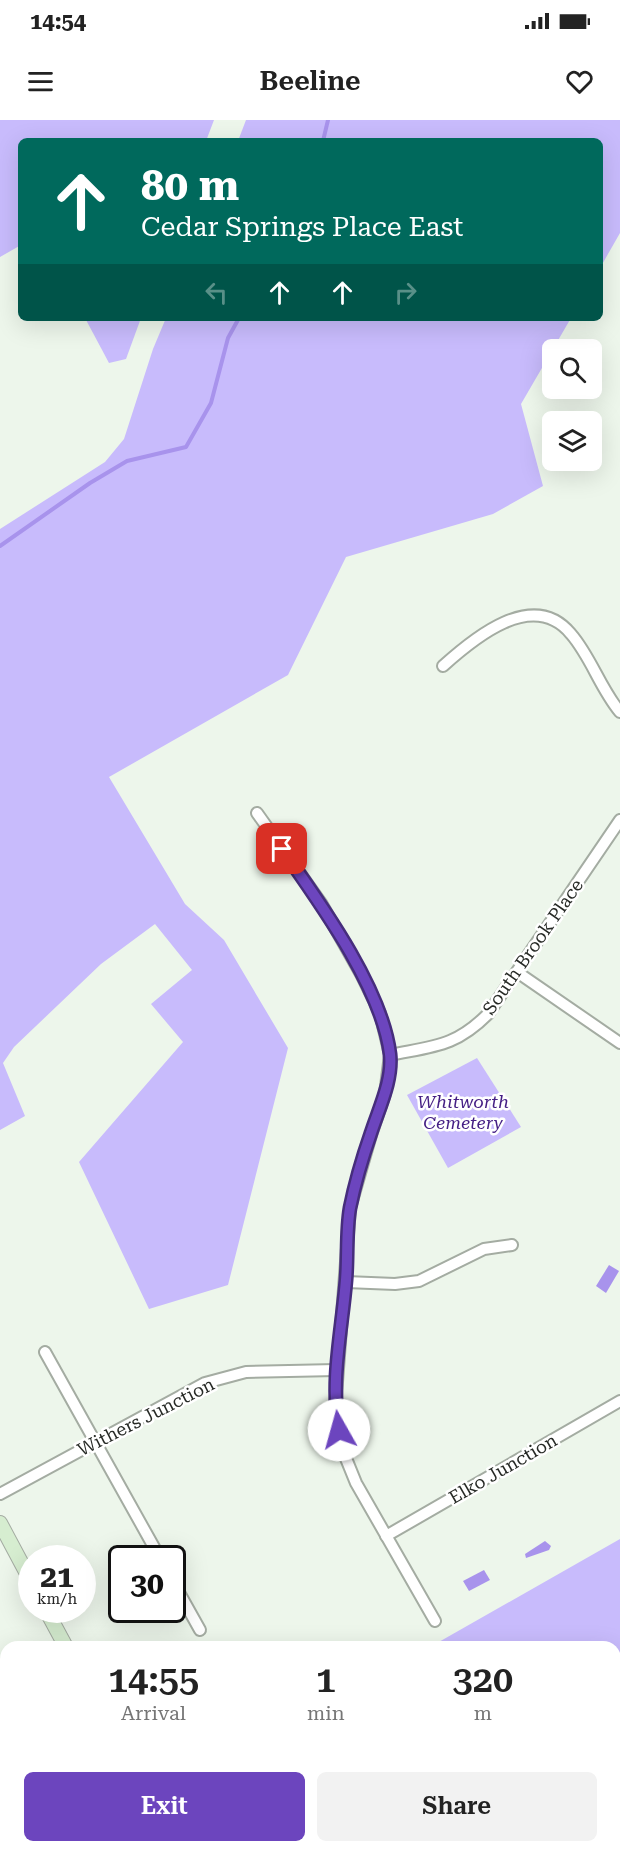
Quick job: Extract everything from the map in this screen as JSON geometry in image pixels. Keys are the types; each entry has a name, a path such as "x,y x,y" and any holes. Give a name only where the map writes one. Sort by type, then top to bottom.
{"street":[{"path":"443,666 487,630 502,622 520,617 539,617 554,621 570,632 620,712"},
{"path":"257,813 321,903 361,974 380,1013 390,1055 385,1094 370,1134 350,1208 346,1282 336,1370 335,1409 343,1451 356,1483 435,1622"},
{"name":"South Brook Place","path":"390,1055 448,1044 471,1031 488,1014 620,820"},
{"path":"517,972 620,1043"},
{"path":"346,1282 395,1284 418,1281 484,1249 512,1245"},
{"path":"45,1352 153,1545"},
{"name":"Withers Junction","path":"0,1494 187,1392 230,1376 263,1370 336,1370"},
{"name":"Elko Junction","path":"386,1536 620,1401"},
{"path":"0,1523 18,1557"},
{"path":"186,1606 200,1630"},
{"path":"53,1623 63,1641"}],"green space":[{"path":"0,120 214,120 207,138 18,138 18,247 0,257"},
{"path":"246,120 620,120 620,233 603,263 603,138 239,138"},
{"path":"87,321 140,321 126,359 109,363"},
{"path":"165,321 569,321 559,339 542,339 542,368 521,404 543,486 493,514 346,557 288,675 109,777 185,904 224,940 288,1048 228,1285 149,1309 79,1162 183,1042 151,1004 192,970 155,924 101,964 14,1047 3,1063 25,1116 0,1130 0,529 105,462 124,439 153,349"},
{"name":"Whitworth Cemetery","path":"477,1058 521,1127 448,1168 407,1095"},
{"path":"620,1539 620,1641 441,1641"}],"shaded area":[{"path":"609,1265 619,1271 606,1293 596,1286"},
{"path":"545,1541 551,1546 549,1550 526,1558 525,1554"},
{"path":"484,1570 490,1580 469,1591 463,1581"}],"waterway":[{"path":"324,138 328,120"},
{"path":"0,546 90,483 127,461 186,447 211,403 228,338 237,321"}],"route":[{"path":"282,849 321,903 361,974 380,1013 390,1055 385,1094 370,1134 350,1208 346,1282 336,1370 335,1409 339,1430"}]}
